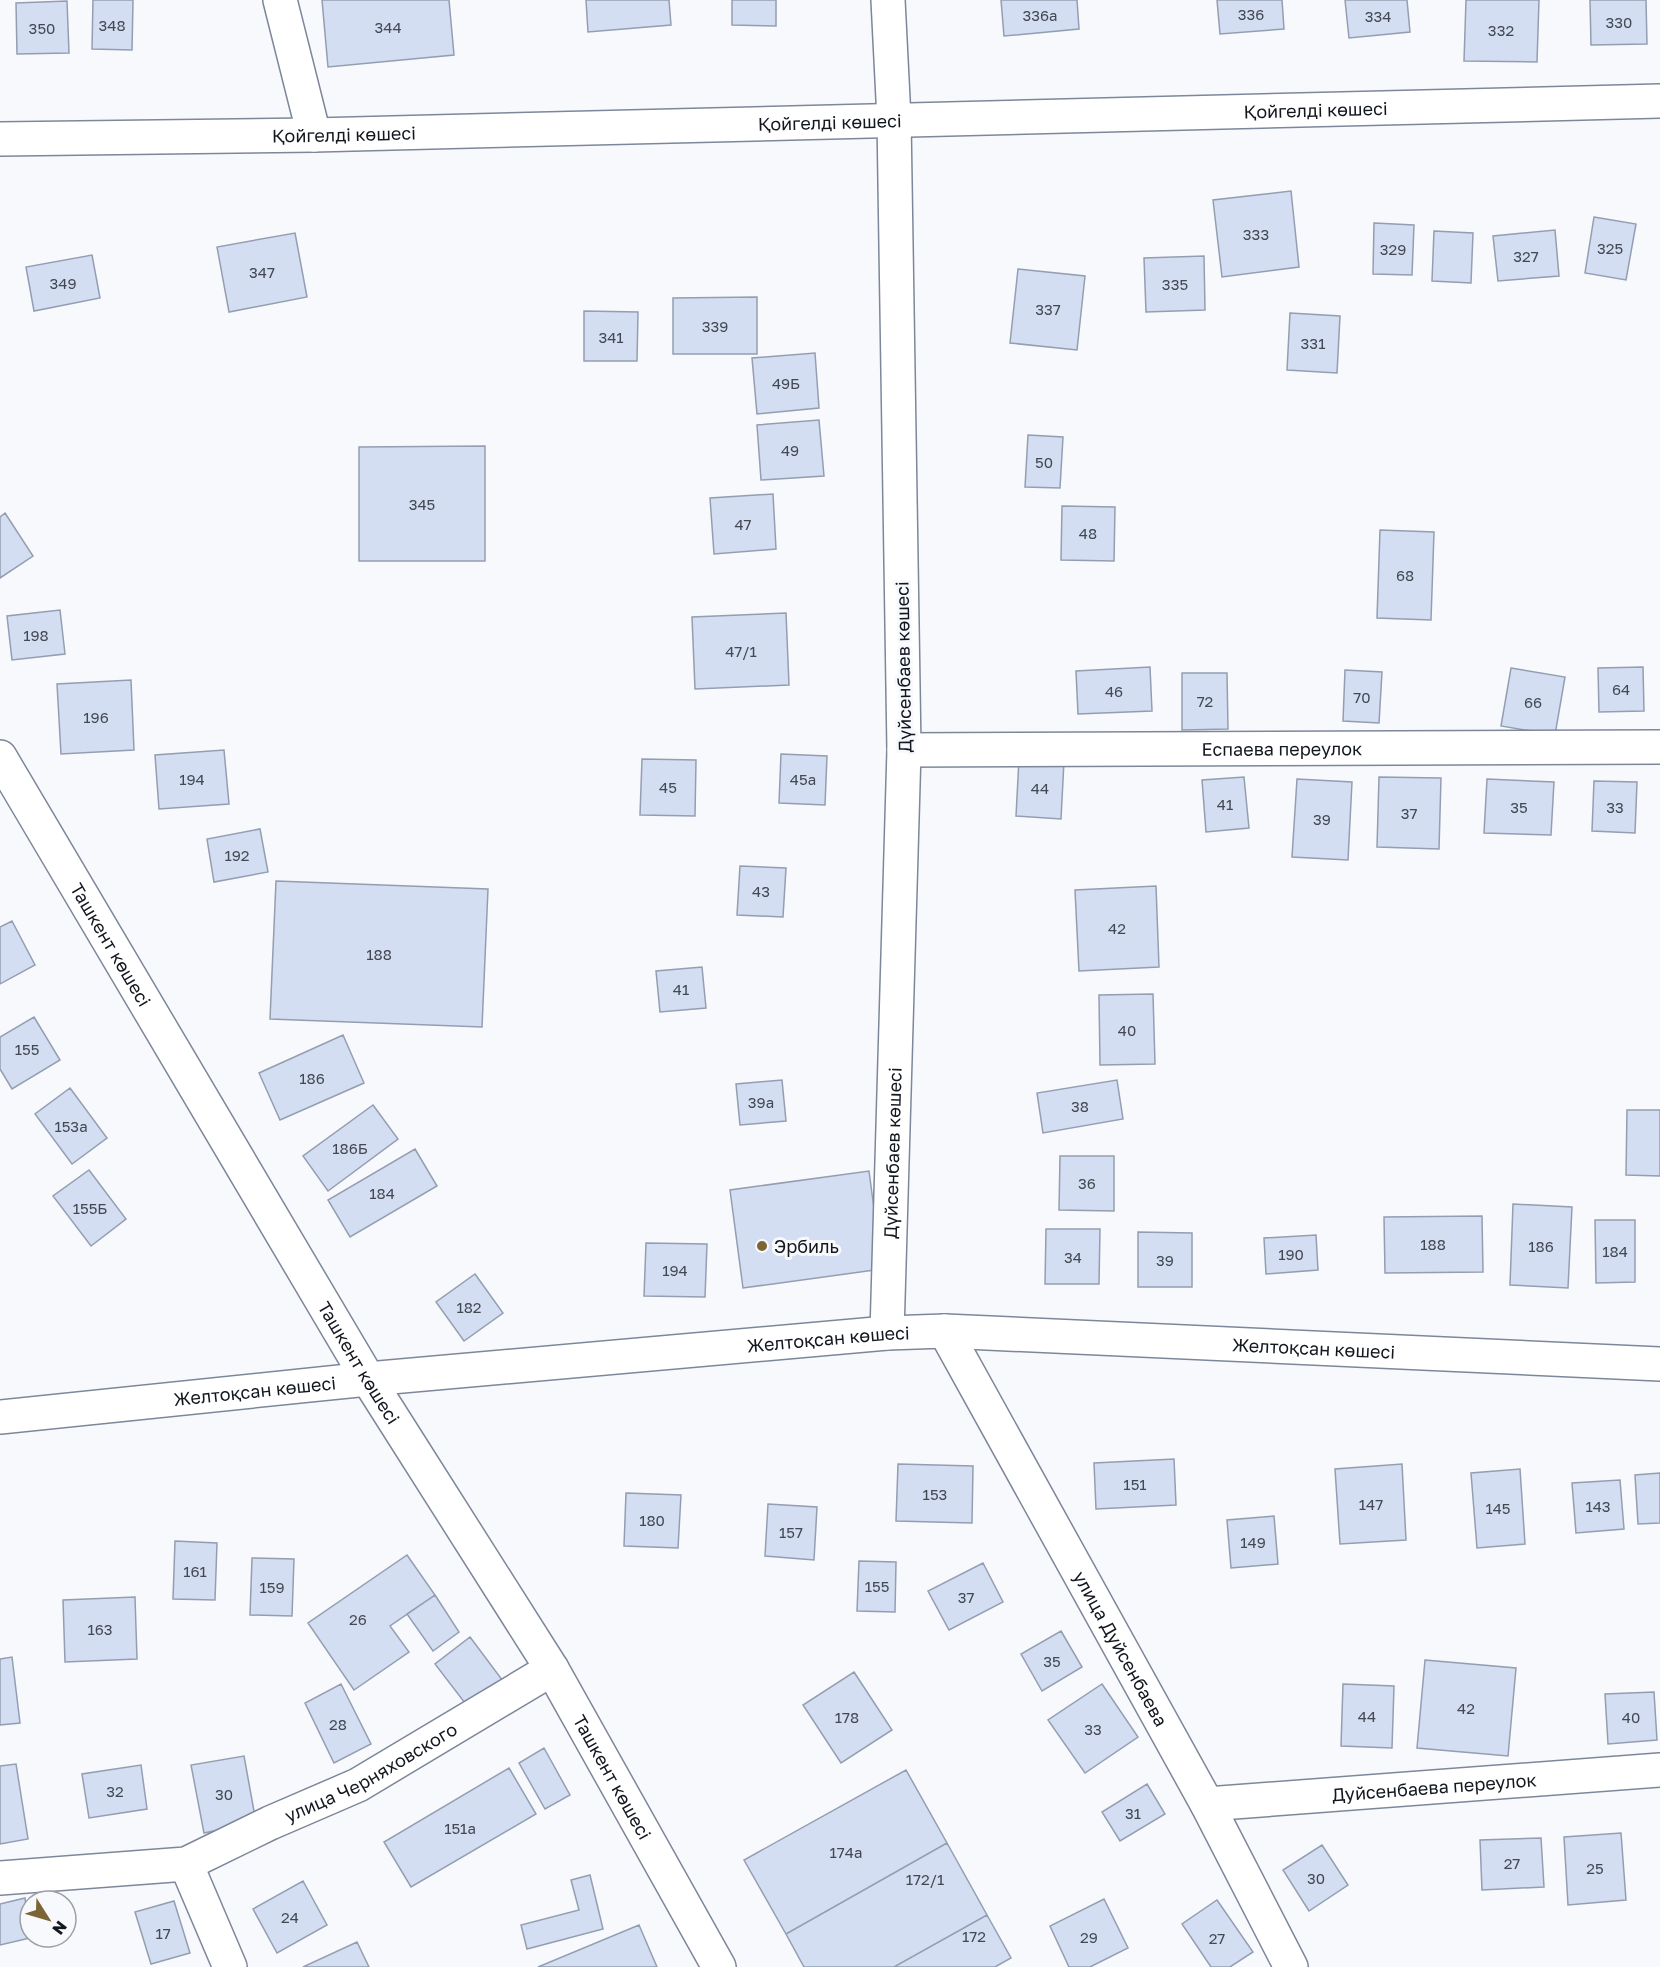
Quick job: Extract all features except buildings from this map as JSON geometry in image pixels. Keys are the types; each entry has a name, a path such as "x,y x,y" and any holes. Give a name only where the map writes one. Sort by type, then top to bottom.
{"street":[{"path":"280,0 314,135"},
{"name":"Дүйсенбаев көшесі","path":"887,1333 904,750 894,119 888,0"},
{"name":"Қойгелді көшесі","path":"0,139 314,135 1660,101"},
{"name":"Еспаева переулок","path":"904,750 1660,747"},
{"name":"Ташкент көшесі","path":"0,758 368,1379 552,1669 719,1967"},
{"name":"Желтоқсан көшесі","path":"0,1418 368,1379 887,1333 945,1331 1660,1364"},
{"name":"улица Дуйсенбаева","path":"945,1331 1208,1803 1291,1967"},
{"name":"улица Черняховского","path":"0,1878 186,1864 270,1823 358,1785 552,1669"},
{"name":"Дуйсенбаева переулок","path":"1208,1803 1660,1770"},
{"path":"186,1864 230,1967"}],"place":[{"name":"Эрбиль","path":"762,1246"}]}
